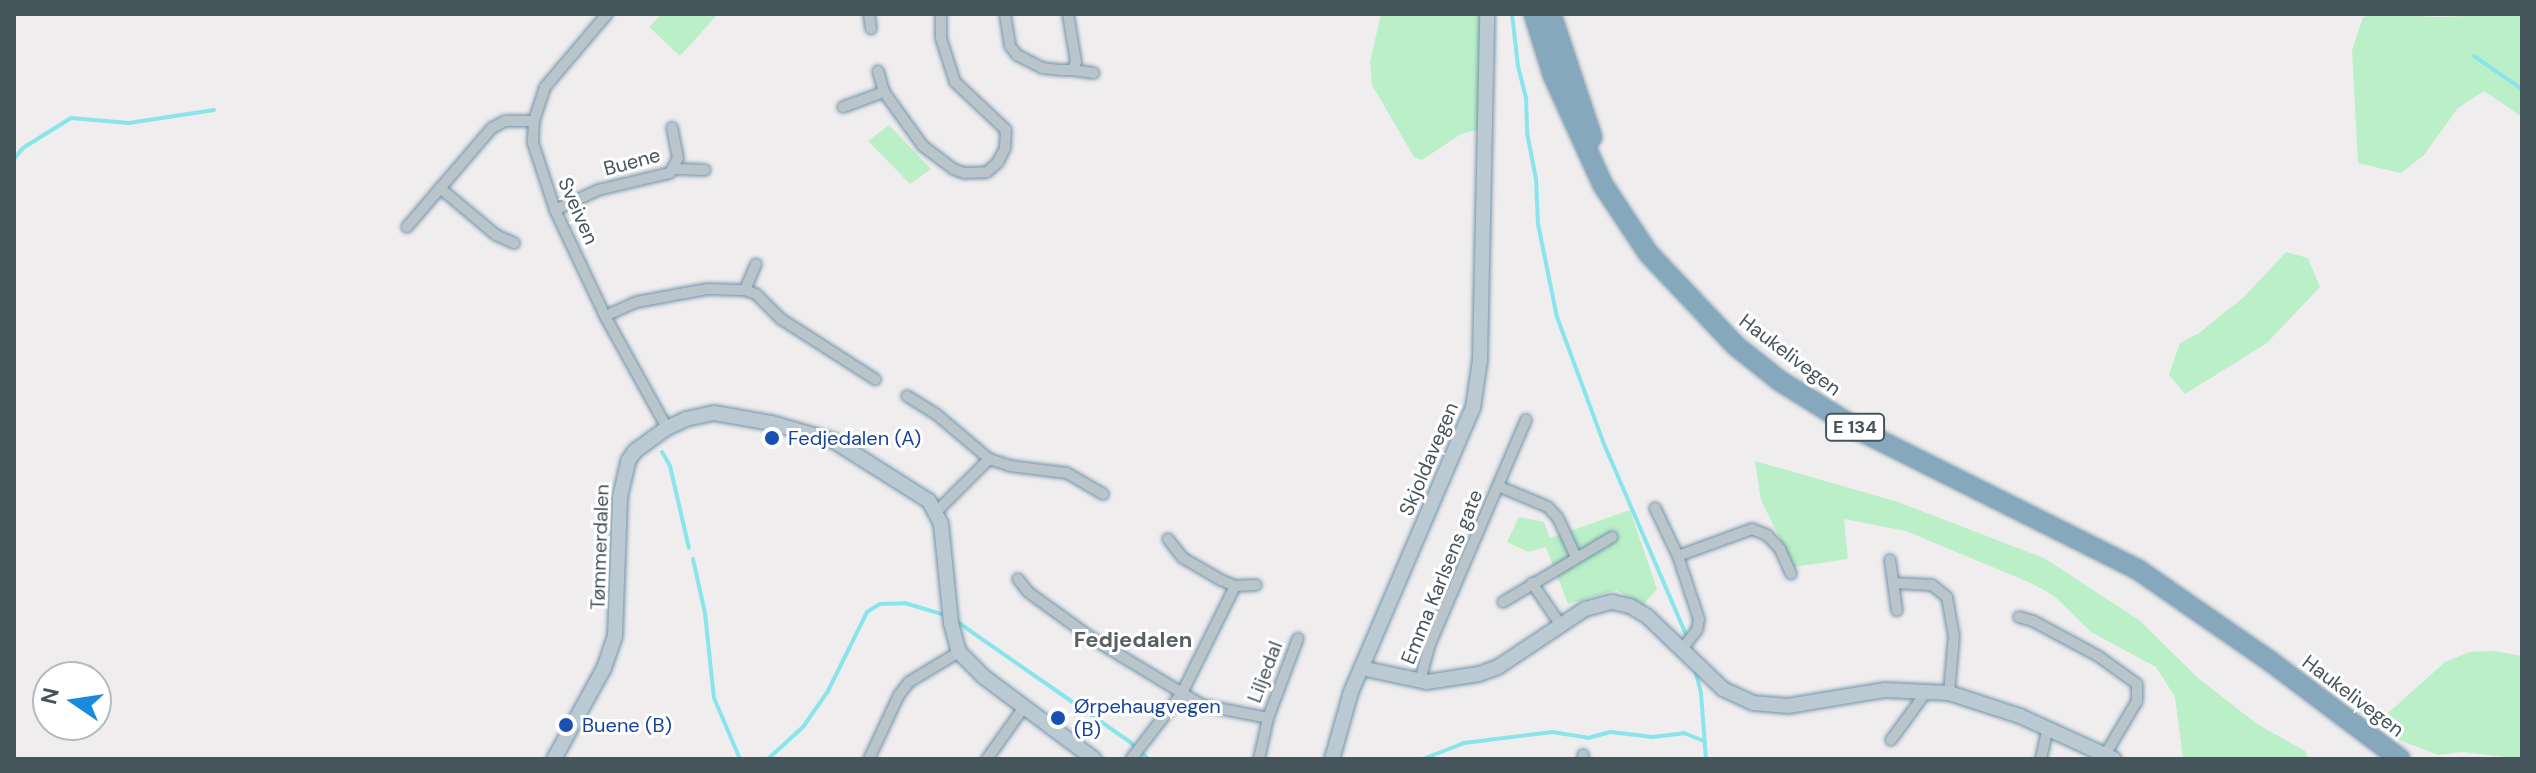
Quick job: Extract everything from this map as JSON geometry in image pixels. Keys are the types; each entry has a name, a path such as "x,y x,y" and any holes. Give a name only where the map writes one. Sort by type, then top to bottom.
{"highway":[{"name":"Haukelivegen","path":"1534,14 1553,75 1603,185 1648,253 1736,346 1809,400 1859,430 2078,540 2389,757"},
{"name":"Haukelivegen","path":"1551,14 1588,127 1626,206 1665,269"}],"street":[{"name":"Sveiven","path":"607,14 557,68 545,87 534,121 533,143 555,210 605,316 667,428"},
{"path":"869,14 871,29"},
{"path":"878,71 884,92 923,146 953,169 964,173 987,172 998,162 1005,148 1006,130 1001,121 955,82 941,38 941,14"},
{"path":"1005,14 1010,46 1017,55 1042,68 1094,73"},
{"path":"1068,14 1076,50 1072,70"},
{"name":"Skjoldavegen","path":"1332,759 1339,728 1361,668 1473,408 1480,360 1487,14"},
{"path":"843,107 884,92"},
{"path":"407,227 492,128 518,119 534,121"},
{"name":"Buene","path":"672,128 678,158 675,169"},
{"name":"Buene","path":"555,210 598,190 665,176 675,169 705,170"},
{"path":"440,188 496,235 514,243"},
{"path":"745,290 756,264"},
{"path":"605,316 637,302 685,293 708,289 745,290 756,294 781,319 875,379"},
{"path":"907,396 936,414 989,459 1010,466 1067,473 1103,494"},
{"name":"Tømmerdalen","path":"554,759 599,678 615,636 623,471 635,451 667,428 686,419 714,413 813,434 851,450 917,492 937,511"},
{"name":"Emma Karlsens gate","path":"1420,681 1430,644 1526,420"},
{"path":"989,459 937,511 944,541 952,631 959,652 984,677 1094,759"},
{"name":"Emma Karlsens gate","path":"1498,486 1548,507 1558,518 1576,557"},
{"path":"1655,508 1678,556 1699,619 1697,630 1682,649"},
{"path":"1678,556 1752,529 1767,535 1780,549 1791,574"},
{"path":"1503,602 1612,537"},
{"path":"1168,539 1183,558 1235,586 1256,585"},
{"path":"1890,560 1897,611"},
{"name":"Liljedal","path":"1018,579 1051,610 1202,705 1268,718 1298,638"},
{"path":"1532,583 1560,624"},
{"path":"1894,583 1932,585 1947,597 1954,635 1949,693"},
{"path":"1131,759 1182,693 1235,586"},
{"path":"1361,668 1420,681 1445,682 1489,671 1593,605 1621,603 1648,617 1723,689 1761,705 1788,706 1885,690 1949,693 1987,704 2109,757 2137,701 2137,684 2098,656 2033,621 2019,617"},
{"path":"869,759 899,695 909,682 959,652"},
{"path":"1891,740 1927,691"},
{"path":"987,759 1024,707"},
{"path":"1259,759 1268,718"},
{"path":"2041,759 2047,730"}],"green space":[{"path":"661,14 718,14 680,56 649,27"},
{"path":"1381,14 1484,14 1484,128 1461,134 1422,160 1414,157 1372,85 1370,62"},
{"path":"2381,14 2437,17 2522,14 2522,117 2484,91 2458,108 2424,155 2401,173 2358,163 2352,51 2363,17"},
{"path":"889,125 931,169 910,184 868,141"},
{"path":"2286,252 2308,258 2320,287 2267,343 2185,394 2169,375 2180,343 2199,333 2244,297"},
{"path":"1755,461 1898,502 2044,558 2139,620 2198,678 2257,724 2305,751 2309,759 2183,759 2175,697 2156,667 2091,632 2054,596 2031,583 1906,531 1844,519 1848,559 1794,567 1761,500"},
{"path":"1630,510 1657,589 1643,605 1616,590 1568,604 1546,547 1528,552 1507,542 1519,517 1544,522 1550,538"},
{"path":"2494,651 2522,656 2522,759 2462,752 2438,755 2397,739 2377,723 2445,662 2469,652"}],"waterway":[{"path":"1512,14 1518,66 1526,97 1538,224 1557,317 1604,444 1687,637"},
{"path":"2474,56 2522,89"},
{"path":"14,159 23,148 71,118 129,123 214,110"},
{"path":"662,452 670,466 689,548"},
{"path":"693,559 705,613 714,698 740,759"},
{"path":"768,759 803,727 828,691 867,612 880,604 905,603 945,615"},
{"path":"956,621 1130,742 1148,759"},
{"path":"1695,669 1701,693 1706,759"},
{"path":"1423,759 1464,743 1552,732 1588,738 1611,732 1653,737 1684,733 1704,741"}],"place":[{"name":"Fedjedalen (A)","path":"772,438"},
{"name":"Ørpehaugvegen (B)","path":"1058,718"},
{"name":"Buene (B)","path":"566,725"}],"district":[{"name":"Fedjedalen","path":"1133,640"}]}
